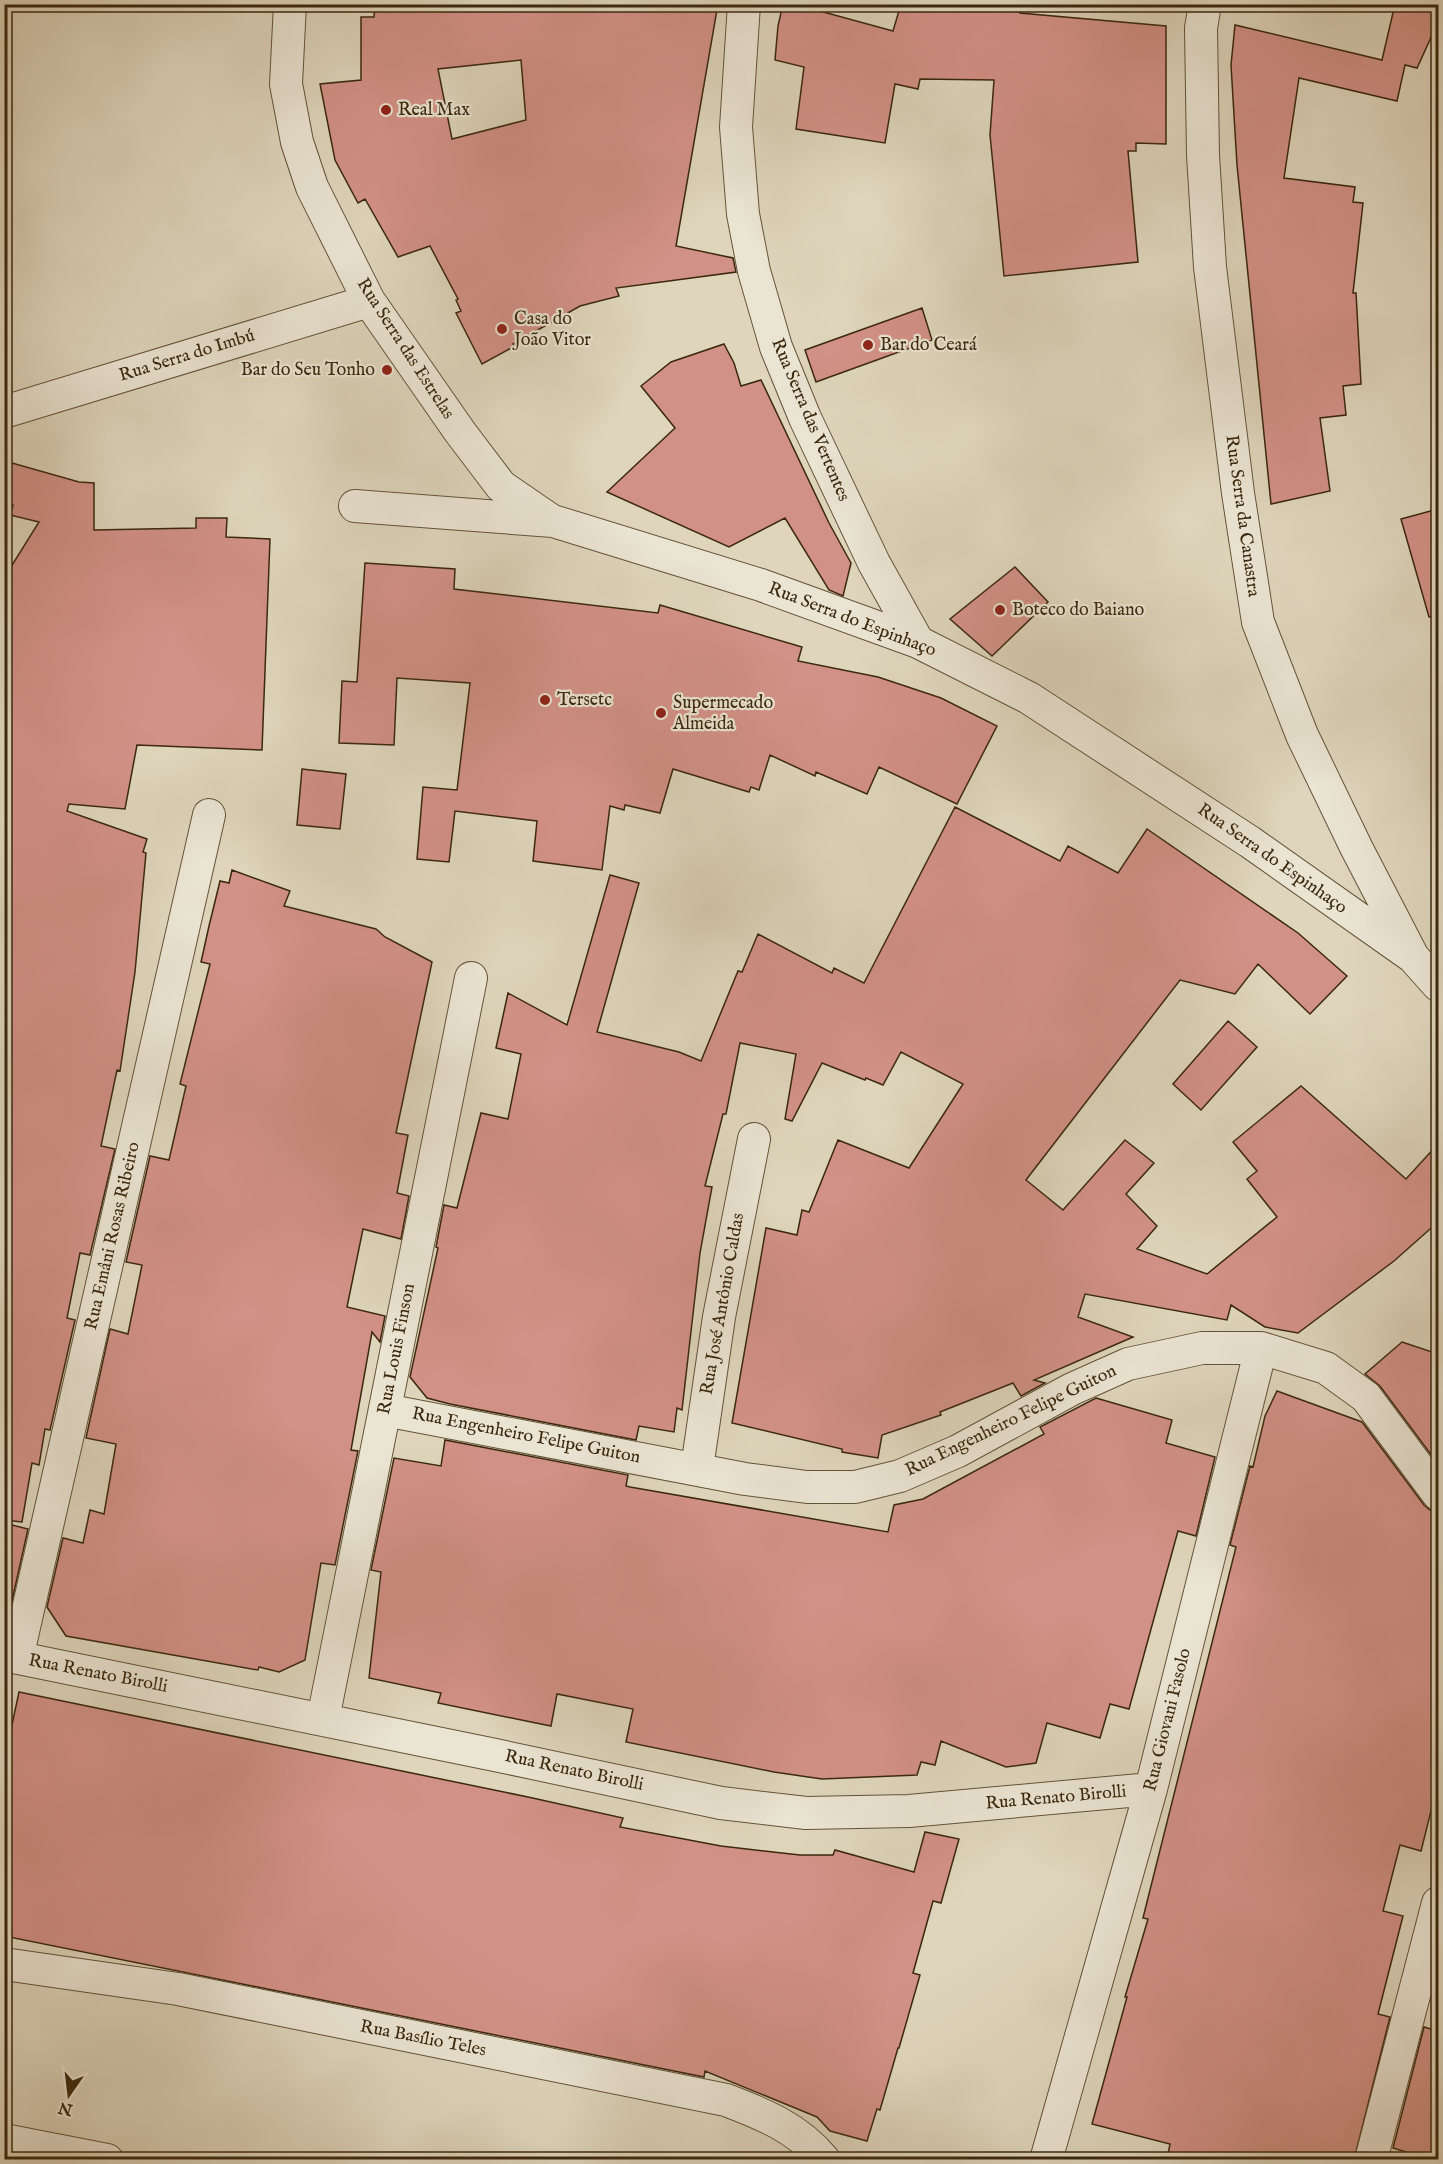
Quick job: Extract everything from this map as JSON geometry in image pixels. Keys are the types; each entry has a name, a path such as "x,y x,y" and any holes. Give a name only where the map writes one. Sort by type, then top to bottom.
{"street":[{"name":"Rua Serra das Estrelas","path":"290,4 286,84 297,142 312,187 369,301 460,432 501,486 553,521"},
{"name":"Rua Serra das Vertentes","path":"744,4 736,127 743,214 754,271 776,347 806,418 874,562 918,642"},
{"name":"Rua Serra da Canastra","path":"1205,4 1201,28 1203,155 1209,267 1238,493 1258,622 1302,735 1413,957 1438,985"},
{"name":"Rua Serra do Imbú","path":"4,412 369,301"},
{"name":"Rua Serra do Espinhaço","path":"355,506 553,521 761,585 918,642 1029,698 1250,842 1413,957"},
{"name":"Rua Emâni Rosas Ribeiro","path":"11,1656 209,815"},
{"name":"Rua Louis Finson","path":"323,1719 471,978"},
{"name":"Rua José Antônio Caldas","path":"697,1468 718,1317 754,1139"},
{"name":"Rua Engenheiro Felipe Guiton","path":"385,1410 745,1479 807,1487 855,1487 900,1476 958,1451 1072,1389 1128,1364 1202,1348 1261,1348 1326,1368 1366,1397 1438,1494"},
{"name":"Rua Giovani Fasolo","path":"1046,2160 1151,1789 1261,1348"},
{"name":"Rua Renato Birolli","path":"11,1656 721,1803 806,1813 909,1811 1151,1789"},
{"path":"1371,2160 1438,1903"},
{"name":"Rua Basílio Teles","path":"4,1964 178,1989 726,2100 786,2126 810,2143 824,2160"},
{"path":"4,2140 107,2160"}],"building":[{"path":"375,4 718,4 676,246 733,258 736,272 616,288 619,296 580,306 482,364 456,313 461,311 456,300 458,299 430,246 398,257 365,199 358,203 335,160 320,84 361,80 361,17 374,17","holes":["521,60 526,120 452,139 438,69"]},
{"path":"783,4 818,4 816,10 893,31 901,4 1022,4 1020,13 1166,26 1166,144 1136,143 1136,151 1128,151 1138,262 1004,276 990,135 994,80 920,79 918,89 895,84 885,143 796,129 804,67 775,60 778,26"},
{"path":"1395,4 1438,4 1438,22 1417,68 1405,65 1397,101 1299,78 1284,178 1355,187 1353,202 1363,203 1353,293 1356,293 1361,384 1343,386 1346,415 1320,418 1330,491 1271,504 1237,165 1231,65 1235,25 1382,60"},
{"name":"Bar do Ceará","path":"922,308 932,340 816,382 805,350"},
{"path":"724,344 734,363 741,386 761,380 829,523 851,563 843,596 829,590 785,518 729,547 607,492 675,428 641,386 671,362"},
{"path":"12,463 79,482 94,483 94,530 196,528 196,518 227,518 226,537 270,539 262,750 137,745 125,809 69,804 67,811 147,839 143,852 146,853 135,972 120,1071 117,1070 101,1146 115,1149 90,1255 80,1253 67,1318 75,1320 50,1430 45,1429 39,1465 32,1463 22,1522 4,1520 4,578 39,522 10,515 13,505 4,503 4,493"},
{"path":"1438,509 1438,616 1429,617 1401,519"},
{"path":"365,563 455,569 454,589 658,613 660,605 802,647 798,661 878,677 941,698 997,726 957,804 879,767 867,794 816,772 815,776 770,755 759,790 751,787 749,792 673,769 660,813 625,805 624,810 610,806 602,870 533,861 537,821 455,811 449,862 417,859 423,787 457,790 470,683 397,678 394,745 339,743 342,681 357,682"},
{"name":"Boteco do Baiano","path":"1015,567 1048,602 992,656 950,619"},
{"path":"302,769 346,774 340,829 297,825"},
{"path":"955,807 1060,861 1068,846 1118,873 1147,829 1298,933 1347,976 1310,1014 1258,964 1235,994 1180,980 1026,1180 1063,1210 1125,1140 1154,1163 1126,1194 1157,1226 1137,1249 1207,1274 1277,1217 1247,1179 1257,1171 1233,1142 1301,1086 1406,1179 1438,1144 1438,1222 1394,1261 1298,1333 1265,1327 1231,1305 1227,1320 1085,1294 1078,1317 1133,1337 1034,1380 1045,1383 1021,1396 1013,1383 940,1412 941,1415 882,1435 878,1458 842,1452 842,1449 732,1423 766,1228 797,1235 802,1210 809,1212 838,1140 909,1168 963,1084 901,1052 883,1085 822,1063 792,1121 785,1119 796,1054 740,1043 726,1114 723,1114 705,1186 712,1187 700,1253 682,1410 677,1408 674,1432 639,1426 636,1440 427,1398 410,1377 438,1248 436,1247 444,1205 457,1208 481,1113 508,1119 521,1054 496,1048 508,993 567,1025 610,875 639,883 597,1032 679,1052 701,1061 738,971 742,972 758,934 832,973 834,968 864,983"},
{"path":"232,870 290,891 284,906 376,929 385,937 432,962 396,1133 408,1135 397,1193 409,1196 401,1239 363,1229 347,1307 385,1316 380,1342 372,1332 351,1450 358,1451 335,1565 321,1563 305,1660 279,1672 66,1636 47,1607 63,1538 83,1543 90,1510 104,1514 116,1444 86,1438 110,1329 128,1334 142,1265 126,1262 150,1156 169,1160 186,1086 180,1084 210,964 201,962 220,881 229,883"},
{"path":"1228,1021 1257,1047 1201,1110 1173,1084"},
{"path":"1402,1342 1438,1354 1438,1464 1380,1386 1365,1374"},
{"path":"1277,1391 1362,1422 1424,1505 1438,1512 1438,1783 1421,1851 1400,1845 1383,1911 1403,1916 1378,2014 1390,2017 1354,2160 1167,2160 1170,2144 1092,2124 1148,1919 1143,1918 1236,1547 1230,1545 1265,1416"},
{"path":"1096,1398 1172,1420 1166,1443 1215,1457 1196,1536 1178,1531 1129,1709 1110,1704 1100,1738 1047,1723 1036,1763 1006,1767 941,1741 935,1765 921,1762 917,1775 822,1779 774,1772 626,1742 633,1709 557,1694 551,1726 438,1703 441,1693 369,1678 381,1572 371,1570 394,1458 441,1466 445,1440 628,1475 626,1486 630,1487 888,1532 894,1505 923,1499 1044,1434 1040,1427"},
{"path":"4,1523 28,1529 9,1614 4,1617"},
{"path":"19,1692 528,1797 623,1818 620,1827 721,1846 800,1855 833,1855 835,1850 914,1872 925,1832 959,1839 941,1903 933,1901 913,1973 920,1975 880,2110 877,2109 867,2141 830,2131 817,2117 705,2071 704,2077 4,1936 4,1762"},
{"path":"1424,2027 1438,2031 1438,2160 1393,2148"}],"place":[{"name":"Real Max","path":"386,110"},
{"name":"Casa do João Vitor","path":"502,329"},
{"name":"Bar do Ceará","path":"868,345"},
{"name":"Bar do Seu Tonho","path":"387,370"},
{"name":"Boteco do Baiano","path":"1000,610"},
{"name":"Tersetc","path":"545,700"},
{"name":"Supermecado Almeida","path":"661,713"}]}
